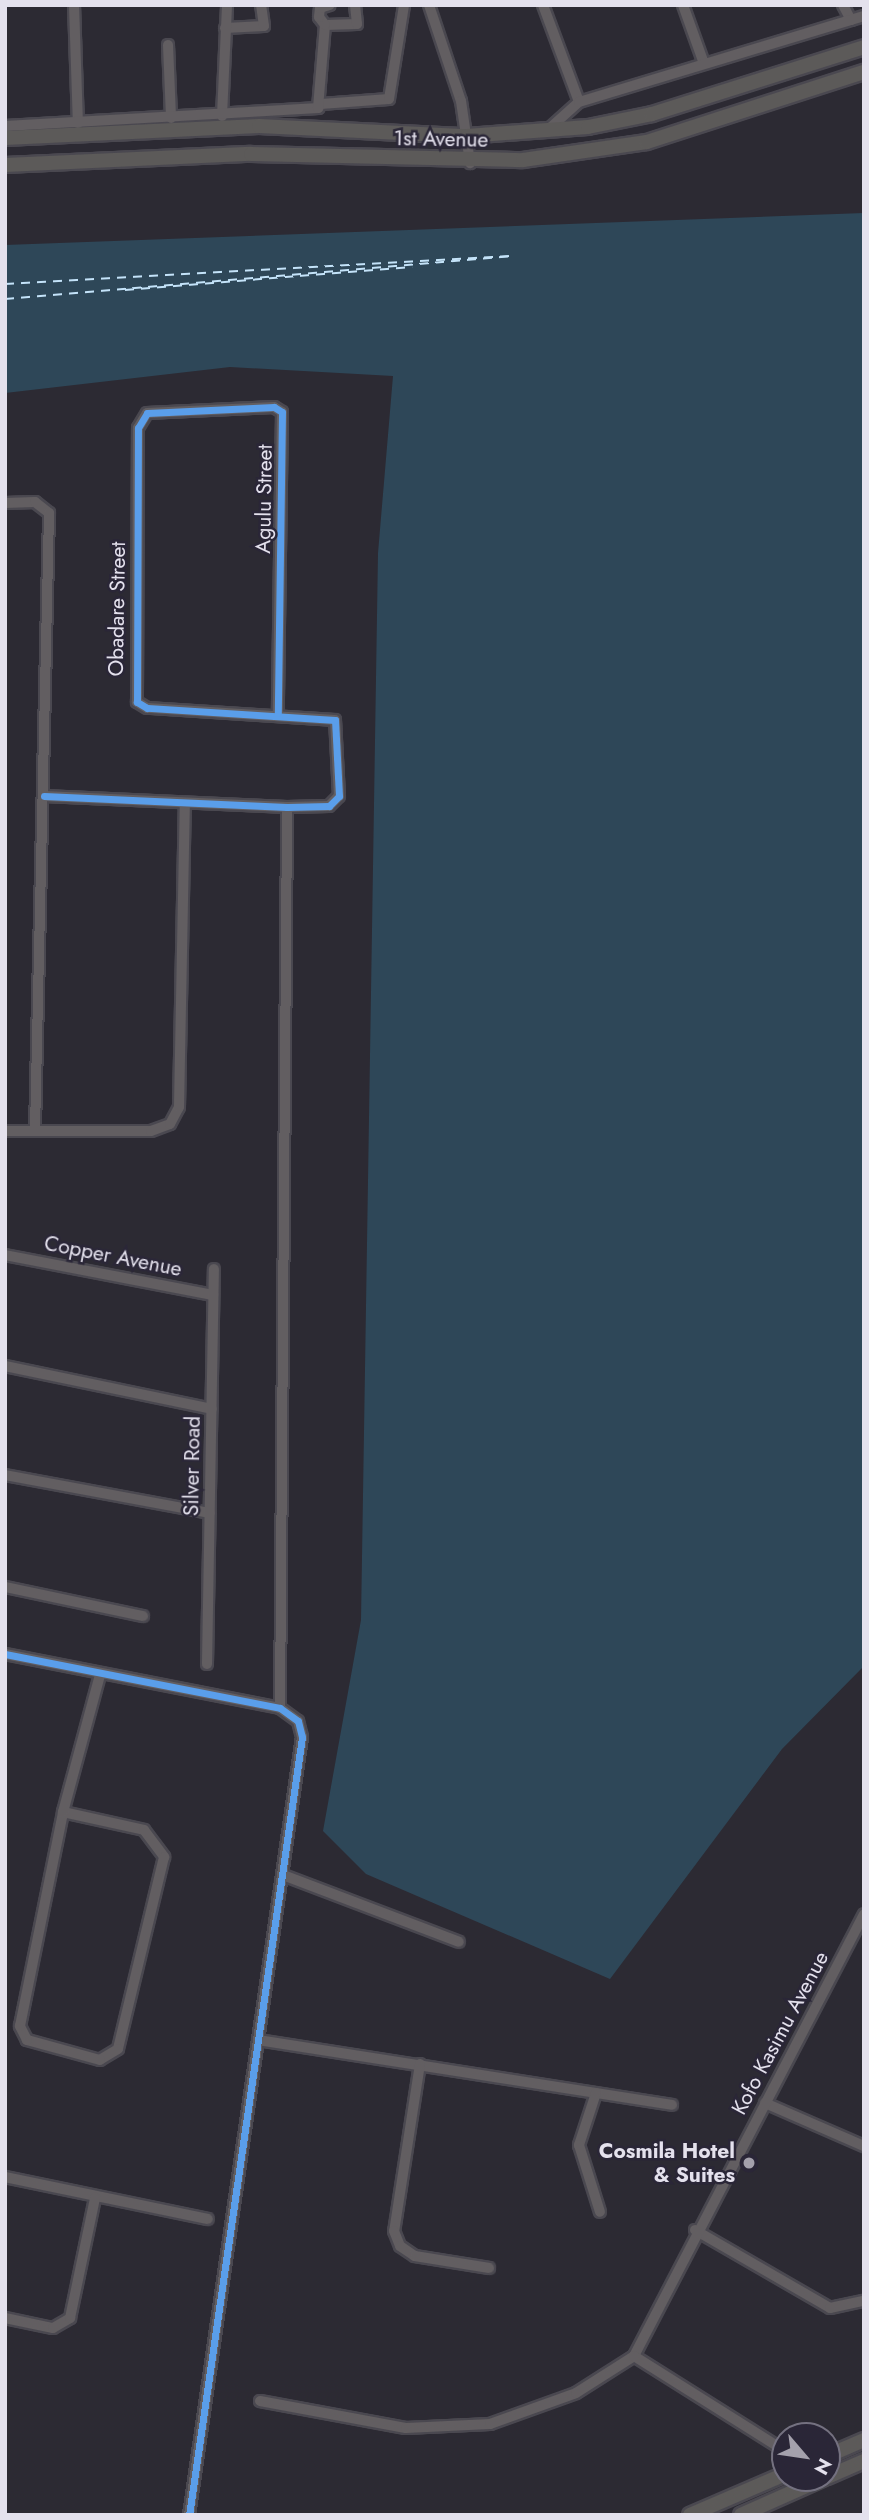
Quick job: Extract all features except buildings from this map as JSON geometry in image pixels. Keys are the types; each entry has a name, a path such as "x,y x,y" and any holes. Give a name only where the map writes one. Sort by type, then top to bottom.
{"main road":[{"name":"1st Avenue","path":"5,138 259,126 467,136 547,130 652,114 864,47"},
{"name":"1st Avenue","path":"5,166 251,154 470,163 647,142 864,72"},
{"path":"841,2450 864,2440"},
{"path":"841,2470 864,2460"},
{"path":"690,2515 771,2480"},
{"path":"741,2515 792,2492"}],"street":[{"path":"74,5 78,123"},
{"path":"222,116 227,5"},
{"path":"225,28 264,26 261,5"},
{"path":"321,104 325,25 320,8 330,5"},
{"path":"325,25 357,24 355,5"},
{"path":"5,126 308,111 321,104 389,99 404,5"},
{"path":"429,5 467,136 470,163"},
{"path":"543,5 579,102"},
{"path":"683,5 703,61"},
{"path":"843,5 851,20"},
{"path":"547,130 579,102 703,61 864,16"},
{"path":"168,45 171,118"},
{"name":"Obadare Street","path":"158,410 141,418 138,428 132,692 147,708 278,713 335,720 339,796 329,806 288,807"},
{"name":"Agulu Street","path":"158,410 282,412 278,713"},
{"path":"5,503 35,502 49,513 35,1131"},
{"path":"44,796 288,807 280,1708"},
{"path":"5,1131 151,1131 170,1124 179,1107 186,803"},
{"name":"Copper Avenue","path":"5,1255 213,1295"},
{"name":"Silver Road","path":"207,1664 215,1269"},
{"path":"5,1366 212,1409"},
{"path":"5,1475 210,1513"},
{"path":"5,1587 143,1616"},
{"path":"5,1654 100,1675 280,1708 298,1721 302,1737 189,2515"},
{"path":"63,1812 144,1830 164,1857 118,2049 100,2060 27,2040 20,2026 63,1812 100,1675"},
{"path":"283,1875 458,1942"},
{"name":"Kofo Kasimu Avenue","path":"634,2356 695,2230 765,2104 864,1914"},
{"path":"258,2040 672,2105"},
{"path":"420,2064 394,2231 400,2246 415,2256 489,2268"},
{"path":"596,2092 579,2145 600,2212"},
{"path":"765,2104 864,2146"},
{"path":"5,2177 208,2220"},
{"path":"5,2318 53,2328 70,2318 95,2198"},
{"path":"695,2230 830,2308 864,2301"},
{"path":"260,2401 406,2428 490,2424 576,2393 634,2356 771,2442"}],"water":[{"path":"864,213 864,1666 782,1749 610,1979 366,1874 323,1831 361,1620 378,553 393,376 230,367 5,393 5,245"}],"ferry route":[{"path":"5,284 510,256"},
{"path":"5,299 514,256"},
{"path":"125,290 412,267"}],"cycle path":[{"path":"44,796 287,807 329,806 339,796 335,720 147,708 137,702 138,428 147,413 274,407 282,412 278,713"},
{"path":"5,1654 280,1708 298,1721 302,1737 189,2515"}],"place":[{"name":"Cosmila Hotel & Suites","path":"749,2163"}]}
